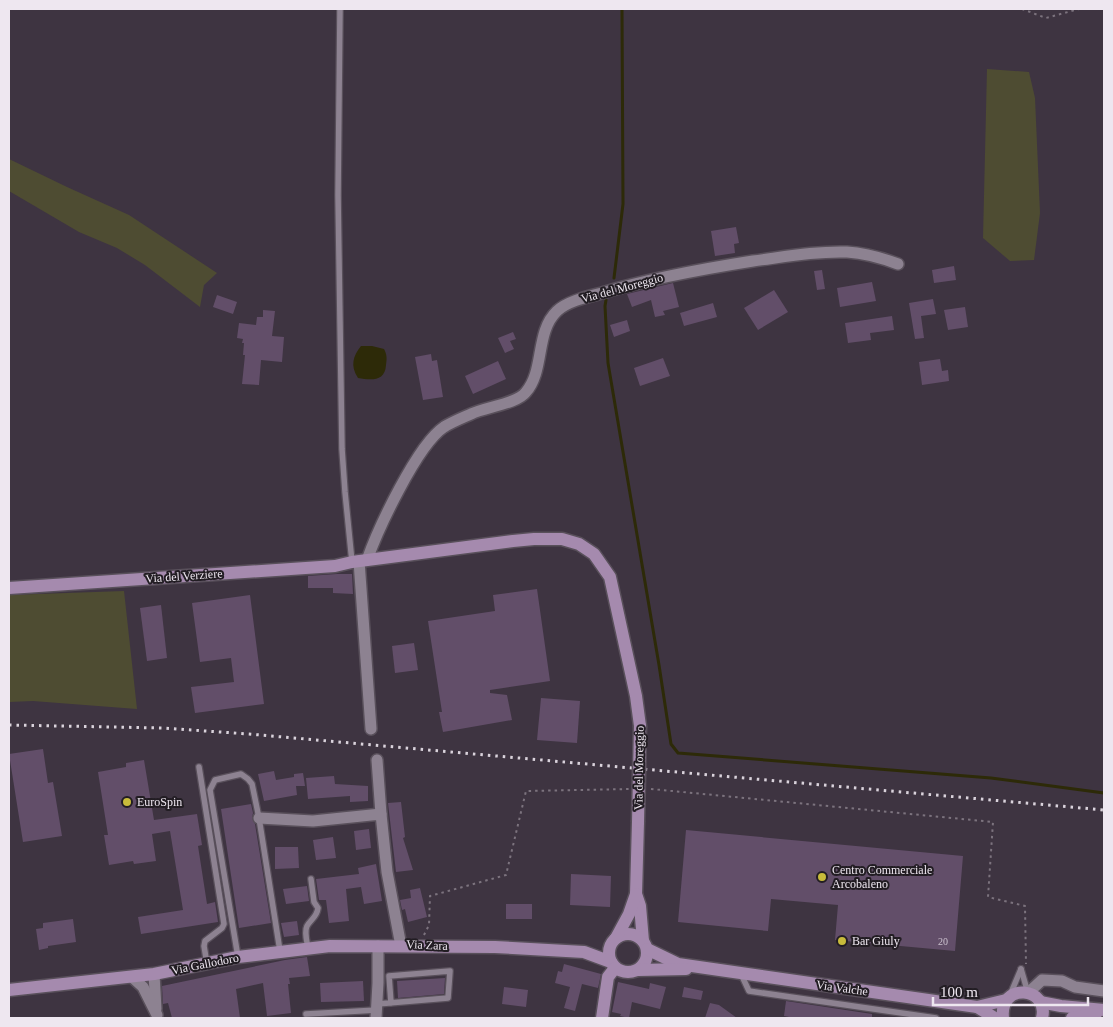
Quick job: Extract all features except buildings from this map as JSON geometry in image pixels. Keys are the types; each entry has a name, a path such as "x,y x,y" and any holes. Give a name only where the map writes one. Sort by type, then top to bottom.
{"main road":[{"name":"Via del Moreggio","path":"359,561 534,539 562,539 579,544 594,554 610,577 636,696 640,726 636,894 629,914 614,941"},
{"name":"Via del Verziere","path":"9,588 335,566 359,561"},
{"name":"Via del Moreggio","path":"636,894 640,906 645,945"},
{"path":"630,934 645,945 646,960 638,970 627,973 613,965 608,953 614,941 621,935 630,934"},
{"name":"Via Zara","path":"584,952 614,941"},
{"name":"Via Valche","path":"645,945 678,964 977,1008 995,1018"},
{"name":"Via Gallodoro","path":"9,990 154,974 238,957 280,951 308,948 401,946"},
{"name":"Via Zara","path":"401,946 495,947 584,952 613,965"},
{"path":"602,1018 608,977 613,965"},
{"name":"Via Valche","path":"638,970 706,969"},
{"path":"1028,993 1040,1002 1043,1008 1042,1018"},
{"name":"Via Valche","path":"977,1008 1015,994 1028,993"},
{"path":"1002,1018 1003,1005 1008,998"},
{"path":"1040,1002 1104,1011"},
{"path":"1076,1018 1104,1011"}],"street":[{"name":"Via del Moreggio","path":"371,729 359,561 373,544 410,470 427,443 443,428 480,410 512,400 526,393 533,380 549,323 557,311 576,300 640,281 812,252 848,252 876,256 898,264"},
{"name":"Via Zara","path":"377,760 387,872 401,946"},
{"path":"260,818 313,821 381,814"},
{"path":"377,1011 378,946"},
{"path":"154,974 157,1017"},
{"path":"132,976 143,987 157,1017"},
{"path":"1028,993 1042,980 1062,982 1104,991"}],"lane":[{"name":"Via del Moreggio","path":"340,9 338,195 342,449 344,492 359,561"},
{"path":"199,767 224,924 222,928 205,941 206,964"},
{"path":"238,957 210,790 215,780 242,774 252,784 260,818 280,951"},
{"path":"308,948 307,925 317,915 318,908 314,902 311,879"},
{"path":"1008,998 1021,969 1028,993"},
{"path":"306,1014 377,1011 391,1003 448,998 450,971 389,976 391,1003"},
{"path":"740,974 749,991 936,1018"}],"path":[{"path":"1022,9 1046,18 1078,9"},
{"path":"423,937 429,926 430,896 506,875 526,791 630,789"},
{"path":"649,789 993,822 988,897 1025,906 1026,971"}],"shaded area":[{"path":"987,69 1029,72 1035,98 1040,213 1034,260 1010,261 983,238"},
{"path":"9,159 129,215 217,273 204,285 200,307 145,265 117,248 79,232 9,191"},
{"path":"361,346 384,349 387,358 385,371 376,379 358,378 353,365 356,354"},
{"path":"124,591 137,709 33,701 9,702 9,595"}],"waterway":[{"path":"614,278 623,204 622,9"},
{"path":"606,300 608,363 671,744 678,753 991,778 1104,793"}],"railway":[{"path":"9,725 162,728 249,734 1104,810"}],"place":[{"name":"EuroSpin","path":"127,802"},
{"name":"Centro Commerciale Arcobaleno","path":"822,877"},
{"name":"Bar Giuly","path":"842,941"}]}
